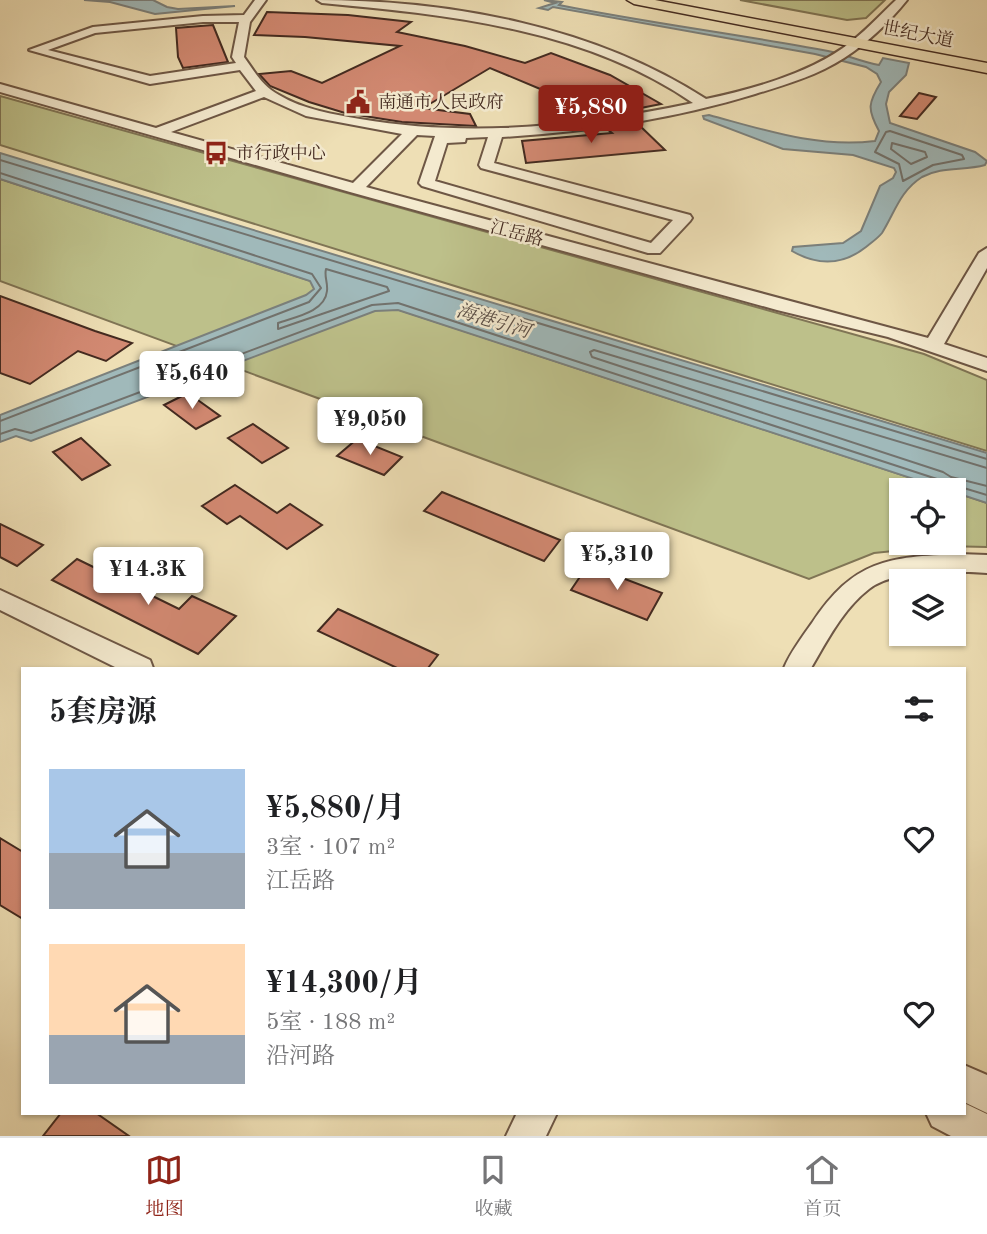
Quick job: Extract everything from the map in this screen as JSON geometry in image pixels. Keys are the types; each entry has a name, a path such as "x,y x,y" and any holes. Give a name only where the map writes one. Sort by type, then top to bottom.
{"main road":[{"name":"世纪大道","path":"634,0 987,56"},
{"name":"世纪大道","path":"689,0 987,68"}],"street":[{"path":"261,0 244,22 238,57 254,82 266,92 310,113 368,125 494,138"},
{"path":"321,0 443,13 559,37 602,51 664,78 704,104"},
{"path":"494,138 486,165 684,218 654,249 427,183 441,138 494,138 577,129 704,104 763,89 838,56 862,38 902,0"},
{"path":"244,66 150,80 35,50 93,30 203,19 247,18"},
{"name":"江岳路","path":"0,88 355,189 933,344 987,365"},
{"path":"154,132 266,92"},
{"path":"355,189 414,130"},
{"path":"933,344 987,253"},
{"path":"798,667 830,614 863,580 916,565 987,564"},
{"path":"0,599 138,667"},
{"path":"966,1084 987,1094"},
{"path":"525,1136 537,1115"},
{"path":"949,1115 987,1134"}],"green space":[{"path":"740,0 885,0 866,18 847,20"},
{"path":"0,96 924,354 987,380 987,451 0,145"},
{"path":"0,179 911,478 889,478 889,551 874,553 809,579 0,281"},
{"path":"966,496 987,503 987,547 966,547"}],"water":[{"path":"84,0 153,0 178,9 235,6 155,14 110,2"},
{"path":"544,0 592,11 828,51 879,65 883,58 909,63 906,75 889,92 886,104 890,123 975,152 987,161 985,165 937,171 922,177 903,195 882,233 848,258 830,262 802,256 792,251 793,247 843,243 861,231 880,186 893,178 896,172 894,168 853,155 783,149 704,119 703,116 709,115 812,140 854,143 875,141 879,131 872,117 871,106 881,82 877,74 866,67 815,54 553,7 548,10 539,8 555,3"},
{"name":"海港引河","path":"0,153 987,453 987,503 966,496 966,478 911,478 398,310 375,311 31,441 16,436 0,442 0,415 306,295 314,289 310,281 0,179"}],"building":[{"path":"267,12 348,15 411,22 397,32 465,46 525,63 551,53 610,75 661,104 590,118 545,91 490,68 423,108 470,114 476,126 402,122 345,113 270,86 259,74 291,71 322,83 400,46 254,35"},
{"path":"213,25 228,62 183,68 178,57 176,28"},
{"path":"919,93 936,97 917,119 900,116"},
{"path":"638,124 665,150 526,163 522,141 612,133 607,129"},
{"path":"0,296 132,343 106,361 78,351 30,384 0,373"},
{"path":"188,393 220,416 196,429 164,405"},
{"path":"253,424 288,448 262,463 228,438"},
{"path":"81,438 110,465 82,480 53,452"},
{"path":"357,439 402,457 384,475 337,456"},
{"path":"235,485 277,513 290,504 322,525 287,549 240,516 227,524 202,506"},
{"path":"442,492 560,540 544,561 424,511"},
{"path":"0,524 43,545 17,566 0,557"},
{"path":"77,559 179,609 192,596 236,616 198,654 52,580"},
{"path":"588,565 662,593 647,620 571,590"},
{"path":"338,609 438,655 429,667 395,667 318,631"},
{"path":"0,838 21,851 21,918 0,905"},
{"path":"59,1115 99,1115 129,1136 43,1136"}],"place":[{"name":"南通市人民政府","path":"358,102"},
{"name":"市行政中心","path":"216,153"}]}
